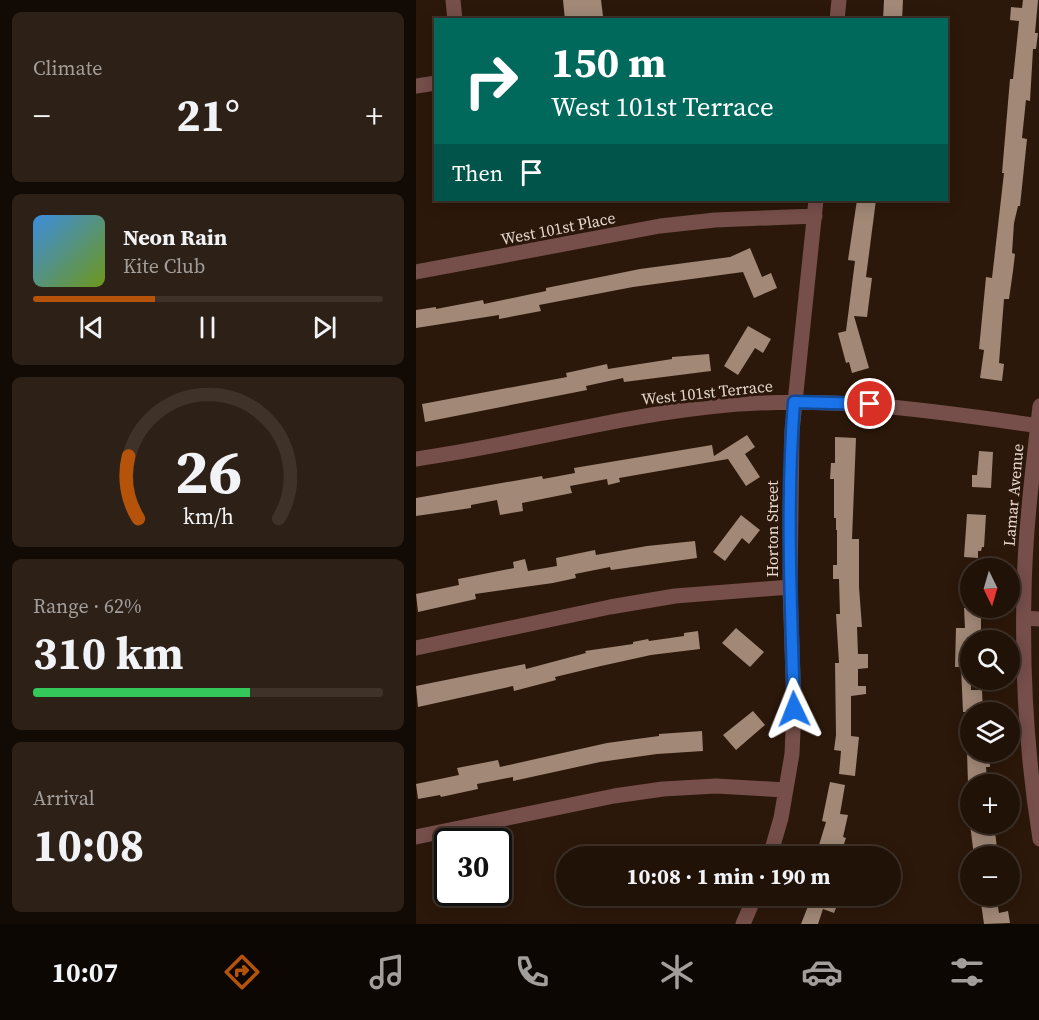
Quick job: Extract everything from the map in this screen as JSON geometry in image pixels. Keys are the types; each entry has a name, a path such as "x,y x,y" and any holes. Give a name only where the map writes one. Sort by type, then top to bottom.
{"street":[{"path":"453,0 455,18"},
{"path":"837,18 839,0"},
{"path":"416,86 434,83"},
{"name":"Horton Street","path":"772,846 792,754 794,709 790,587 790,475 794,402 816,201"},
{"name":"West 101st Place","path":"416,272 660,226 749,217 815,216"},
{"name":"West 101st Terrace","path":"416,459 630,418 708,407 794,402 880,405 1038,426"},
{"name":"Lamar Avenue","path":"1040,406 1029,511 1032,618 1027,733 1040,839"},
{"path":"416,648 610,607 675,596 790,587"},
{"path":"416,837 614,796 664,789 716,786 786,790"},
{"path":"743,924 751,906"}],"building":[{"path":"563,0 601,0 603,16 565,18"},
{"path":"884,0 903,0 902,18 883,18"},
{"path":"1023,0 1038,0 1035,33 1038,33 1036,49 1033,49 1030,101 1026,100 1022,138 1027,139 1020,206 1018,206 1014,223 1013,271 1009,299 1004,299 999,363 1004,364 1002,381 980,378 984,350 979,349 986,277 992,278 1004,173 1002,173 1010,79 1013,79 1019,21 1010,20 1011,7 1022,8"},
{"path":"857,201 876,201 866,277 872,278 867,317 854,316 869,368 852,373 849,362 846,363 838,333 846,331 855,261 848,260"},
{"path":"750,248 762,277 771,273 777,288 754,298 743,272 633,287 539,305 541,311 499,319 499,315 416,328 416,310 436,307 436,309 483,300 484,304 546,291 546,288 640,269 730,257"},
{"path":"748,326 771,339 763,353 755,348 738,375 724,366"},
{"path":"709,354 711,371 624,382 623,378 586,386 587,390 425,422 422,404 567,377 566,373 607,364 608,369 672,359 672,357"},
{"path":"747,435 755,447 745,454 760,477 746,486 728,459 619,478 620,482 608,485 607,479 570,486 572,493 522,503 523,511 500,515 497,500 471,505 471,508 416,516 416,498 542,476 543,479 575,473 574,468 712,445 714,456"},
{"path":"835,437 856,438 852,539 859,539 862,627 857,627 858,654 868,654 868,668 858,669 858,686 866,686 866,694 851,696 851,736 859,737 855,776 839,774 841,751 834,750 836,735 835,663 839,663 836,614 840,614 839,579 833,579 833,565 837,565 837,530 836,518 834,518 834,479 830,479 831,463 835,463"},
{"path":"979,451 993,452 991,488 972,487 972,475 977,475"},
{"path":"967,514 986,515 984,547 978,551 978,558 964,557"},
{"path":"741,515 760,530 749,544 742,538 725,561 713,552"},
{"path":"695,541 697,558 611,570 610,567 575,574 576,578 553,583 475,594 476,599 418,612 416,594 459,585 458,579 514,568 513,562 525,559 528,571 557,566 556,558 595,550 596,555"},
{"path":"964,618 981,618 981,630 960,630 960,667 955,667 956,628 965,628"},
{"path":"736,628 764,652 750,667 722,643"},
{"path":"698,631 700,649 651,655 555,677 556,680 514,691 513,686 418,707 416,686 525,664 526,669 586,653 585,651 633,644 633,642 648,639 649,641 684,636 684,633"},
{"path":"962,690 982,690 983,702 963,702"},
{"path":"753,711 765,725 736,750 723,735"},
{"path":"702,731 703,751 657,754 600,762 513,781 513,777 477,784 478,789 441,797 440,795 418,799 416,784 459,775 457,768 498,760 500,767 607,743 659,736 659,734"},
{"path":"967,762 990,762 990,767 986,767 986,774 968,774"},
{"path":"830,782 845,785 840,814 848,815 843,846 819,845 826,822 822,821"},
{"path":"971,834 995,834 997,846 973,846"},
{"path":"808,906 837,906 834,913 823,909 818,924 801,924"},
{"path":"981,906 998,906 999,913 1008,911 1010,923 984,924"}],"route":[{"path":"794,709 790,587 790,475 794,402 870,404"}]}
